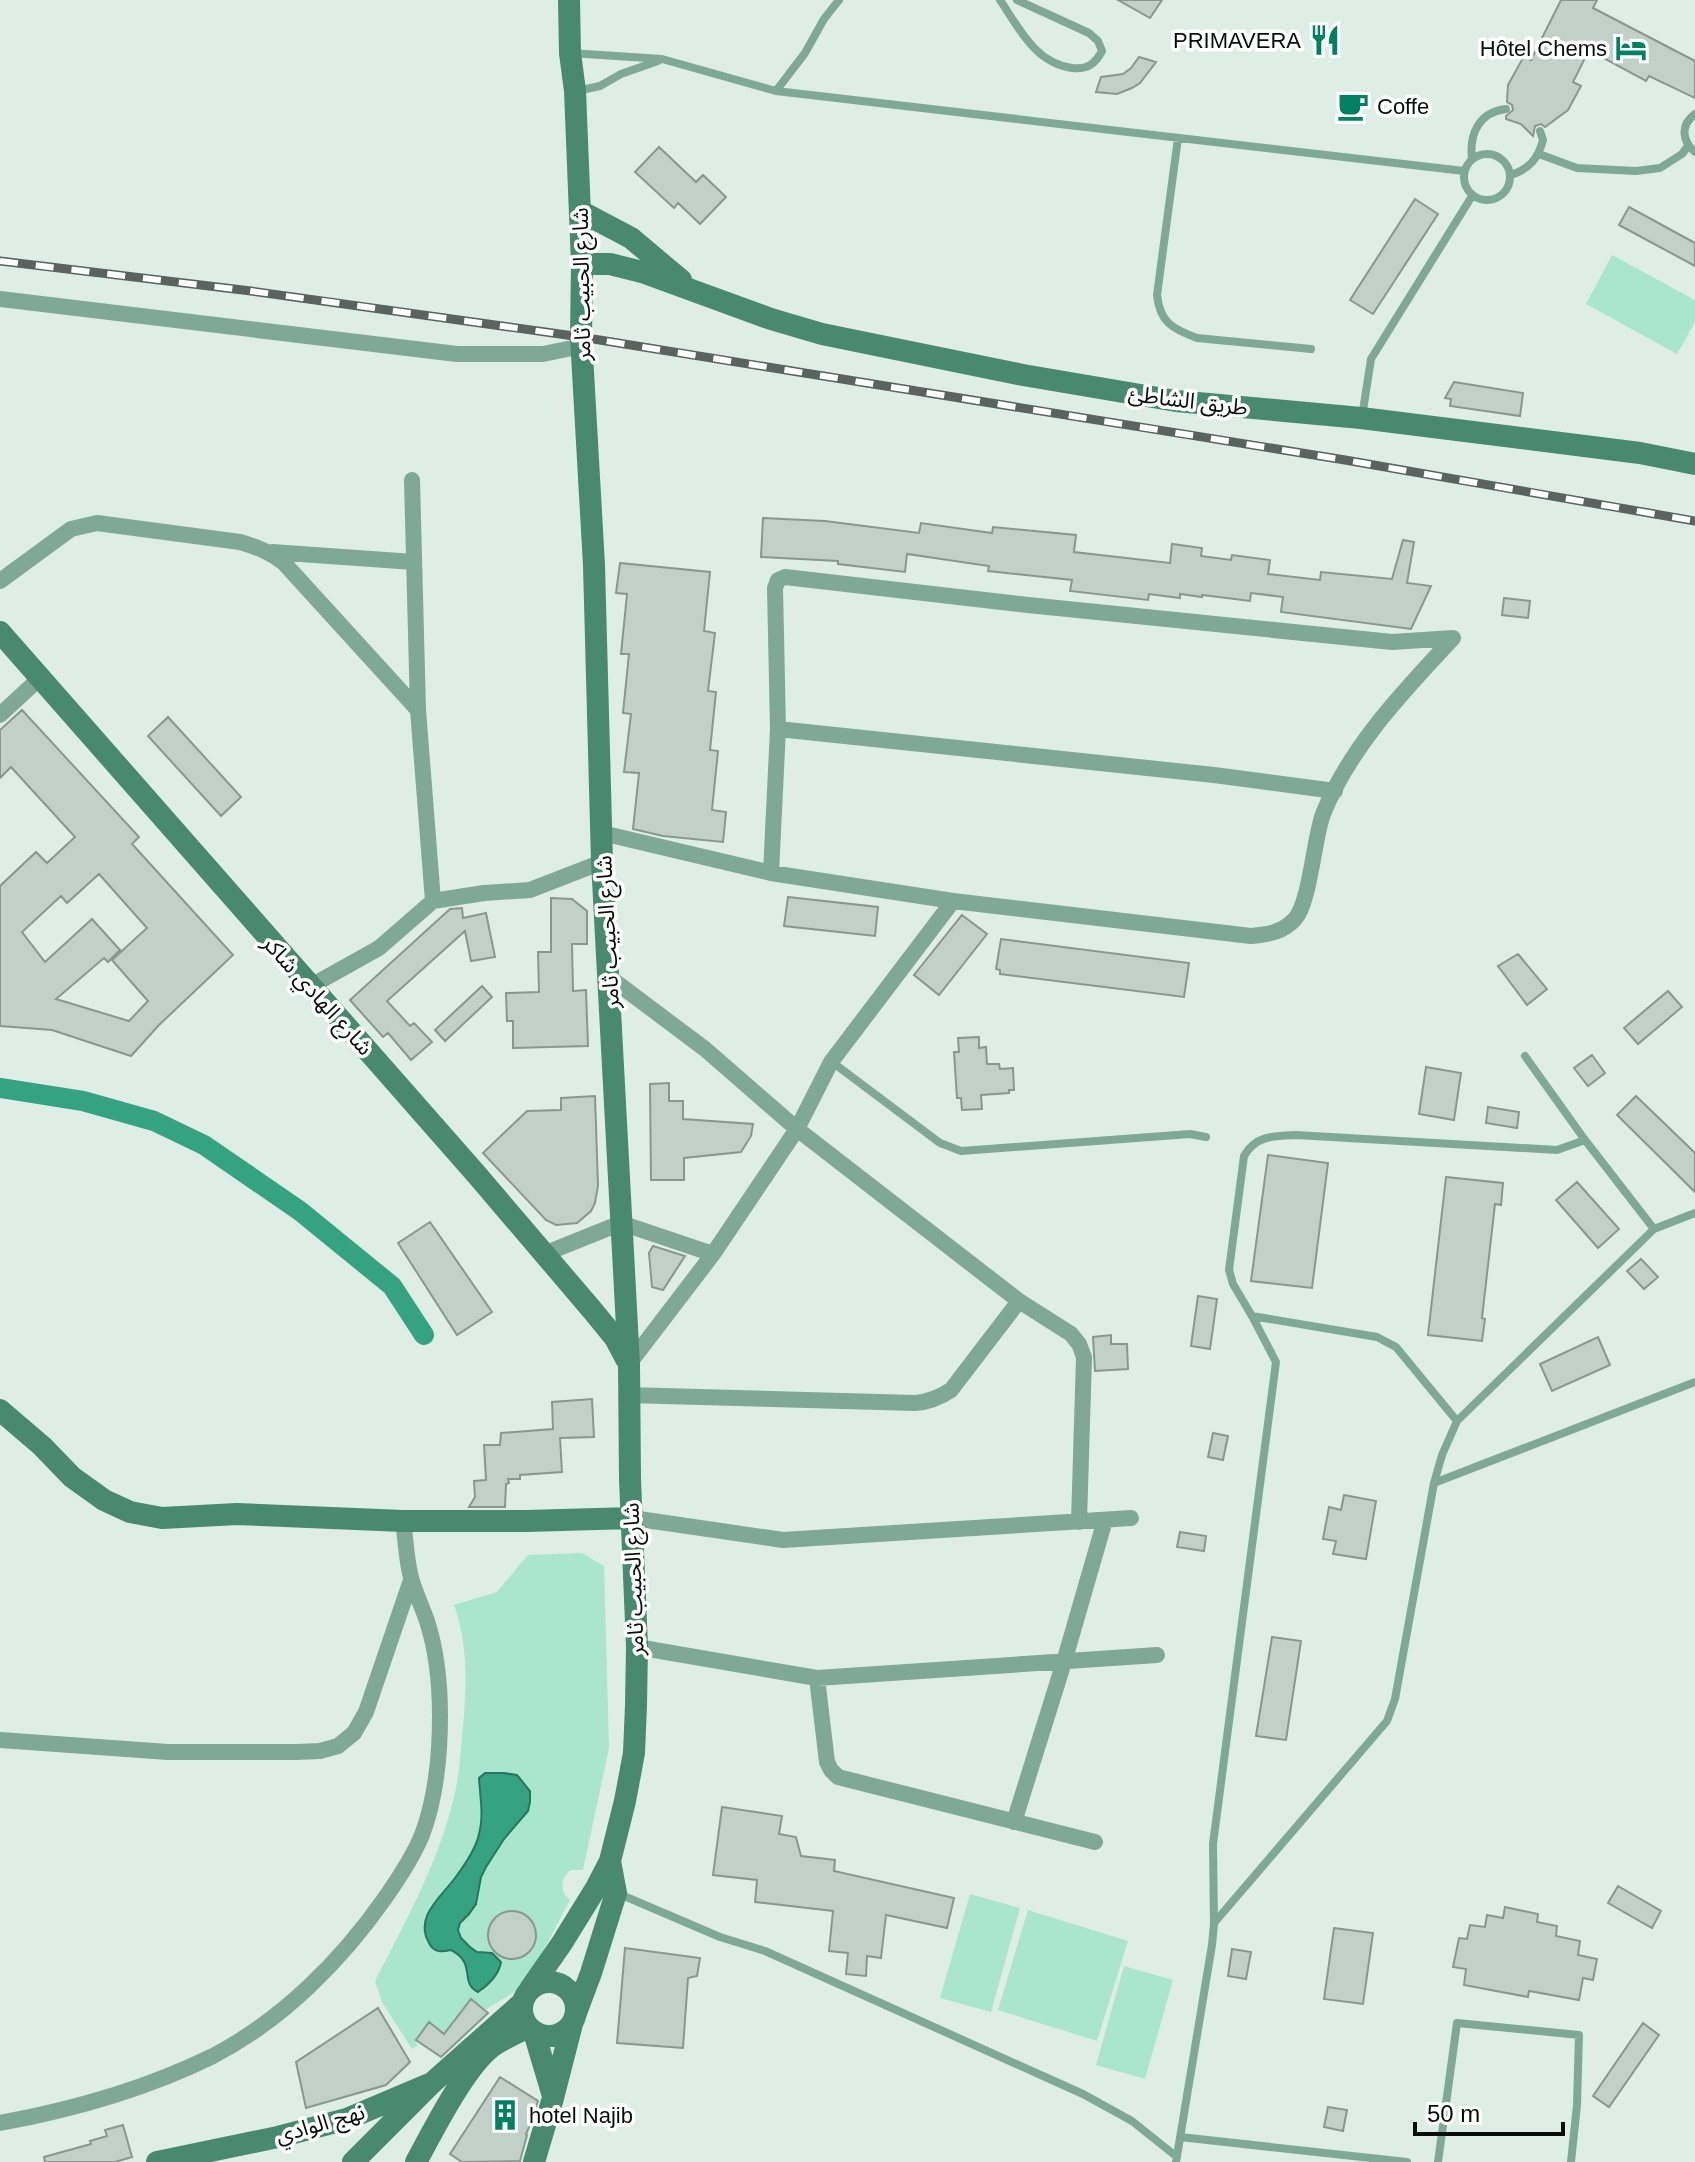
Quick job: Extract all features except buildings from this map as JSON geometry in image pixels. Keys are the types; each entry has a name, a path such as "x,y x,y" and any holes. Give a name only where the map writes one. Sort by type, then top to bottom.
{"street":[{"name":"شارع الحبيب ثامر","path":"569,0 582,264 582,346 595,580 602,862 629,1364 627,1395 637,1647 634,1753 606,1890"},
{"name":"طريق الشاطئ","path":"580,211 631,238 692,288"},
{"name":"طريق الشاطئ","path":"582,264 610,264 642,272 771,319 822,334 1023,375 1176,401 1361,418 1640,453 1695,464"},
{"path":"0,299 457,354 543,354 582,346"},
{"path":"412,480 418,710 433,901"},
{"path":"0,581 71,529 97,523 240,542 270,552 414,562"},
{"path":"270,552 284,563 418,710"},
{"path":"602,833 771,873 953,901 1251,936 1279,932 1297,917 1323,816 1348,765 1390,707 1453,638 1392,642 785,577 778,580 775,588 778,729 771,873"},
{"name":"شارع الهادي شاكر","path":"0,632 544,1254 615,1338 629,1364"},
{"path":"0,715 41,677"},
{"path":"778,729 1214,775 1335,791"},
{"path":"311,986 379,948 433,901 530,890 602,862"},
{"path":"629,1364 713,1254 797,1129 831,1062 953,901"},
{"path":"609,977 705,1049 797,1129 1019,1301 1071,1334 1084,1357 1079,1522"},
{"path":"544,1254 621,1223 713,1254"},
{"path":"627,1395 929,1402 951,1390 1019,1301"},
{"path":"0,1410 72,1477 104,1500 130,1512 162,1518 237,1514 403,1521 632,1518 783,1540 1131,1518"},
{"path":"1014,1822 1105,1520"},
{"path":"0,2123 42,2115 143,2085 212,2056 251,2034 330,1966 367,1924 399,1878 421,1837 431,1804 438,1756 440,1706 436,1654 411,1580 403,1521"},
{"path":"0,1740 168,1752 296,1752 320,1751 338,1746 354,1733 366,1712 411,1580"},
{"path":"637,1647 817,1678 1157,1655"},
{"path":"817,1678 827,1762 838,1777 1095,1842"},
{"path":"553,2098 531,2029 522,2011 526,1996 562,1943 606,1890"},
{"path":"534,2162 574,2019 591,1973 606,1890"},
{"path":"353,2162 432,2083 542,1982 562,1984 575,2000 574,2019 566,2031 550,2037 531,2029 498,2043 479,2059 416,2162"},
{"name":"نهج الوادي","path":"157,2162 347,2119 432,2083"}],"lane":[{"path":"776,91 839,0"},
{"path":"1000,0 1027,40 1044,58 1076,69 1097,62 1102,51 1098,41 1089,33 1017,0"},
{"path":"570,53 662,59 776,91 1464,171"},
{"path":"575,91 600,86 621,74 662,59"},
{"path":"1472,159 1470,145 1481,121 1490,114 1506,109"},
{"path":"1539,154 1577,168 1636,171 1660,168 1692,149 1684,132 1689,118 1695,114"},
{"path":"1511,175 1523,171 1535,161 1543,140 1540,131"},
{"path":"1178,138 1157,295 1158,310 1164,319 1197,338 1311,349"},
{"path":"1479,155 1493,155 1505,162 1511,175 1508,188 1500,197 1486,201 1472,196 1464,185 1464,171 1472,159 1479,155"},
{"path":"1361,418 1371,359 1472,196"},
{"path":"1525,1056 1654,1229"},
{"path":"831,1062 940,1143 961,1151 1190,1134 1206,1137"},
{"path":"1176,2160 1214,1924 1213,1844 1276,1362 1233,1284 1229,1270 1244,1156 1256,1142 1268,1136 1557,1150 1585,1140"},
{"path":"1214,1924 1387,1721 1395,1699 1434,1483 1457,1421 1654,1229 1695,1213"},
{"path":"1252,1316 1377,1337 1396,1347 1457,1421"},
{"path":"1434,1483 1695,1382"},
{"path":"606,1890 720,1937 765,1951 1083,2094 1132,2121 1176,2160"},
{"path":"1438,2162 1457,2023 1579,2035 1577,2105 1571,2162"},
{"path":"1180,2137 1407,2162"}],"shaded area":[{"path":"1612,255 1695,300 1695,322 1677,354 1586,304"},
{"path":"582,1553 604,1566 609,1748 583,1870 571,1870 565,1877 562,1885 570,1900 525,1985 485,2010 471,1999 444,2034 429,2022 416,2039 417,2046 412,2049 382,2002 375,1981 433,1863 456,1788 466,1680 462,1634 454,1605 497,1592 528,1555"},
{"path":"485,1773 517,1775 530,1791 530,1802 528,1811 486,1867 476,1904 458,1930 470,1947 477,1952 492,1953 501,1962 492,1979 478,1992 469,1983 464,1961 459,1955 451,1950 433,1949 425,1934 425,1925 431,1908 475,1846 481,1820 479,1778"},
{"path":"970,1894 1020,1908 991,2012 940,1998"},
{"path":"1028,1910 1128,1941 1097,2041 998,2010"},
{"path":"1124,1966 1173,1980 1145,2079 1096,2065"}],"waterway":[{"path":"0,1088 83,1101 154,1121 204,1145 300,1211 392,1286 424,1335"}],"railway":[{"path":"0,261 251,291 581,337 1345,460 1695,521"}],"place":[{"name":"PRIMAVERA","path":"1325,40"},
{"name":"Hôtel Chems","path":"1631,48"},
{"name":"Coffe","path":"1353,106"},
{"name":"hotel Najib","path":"505,2115"}]}
